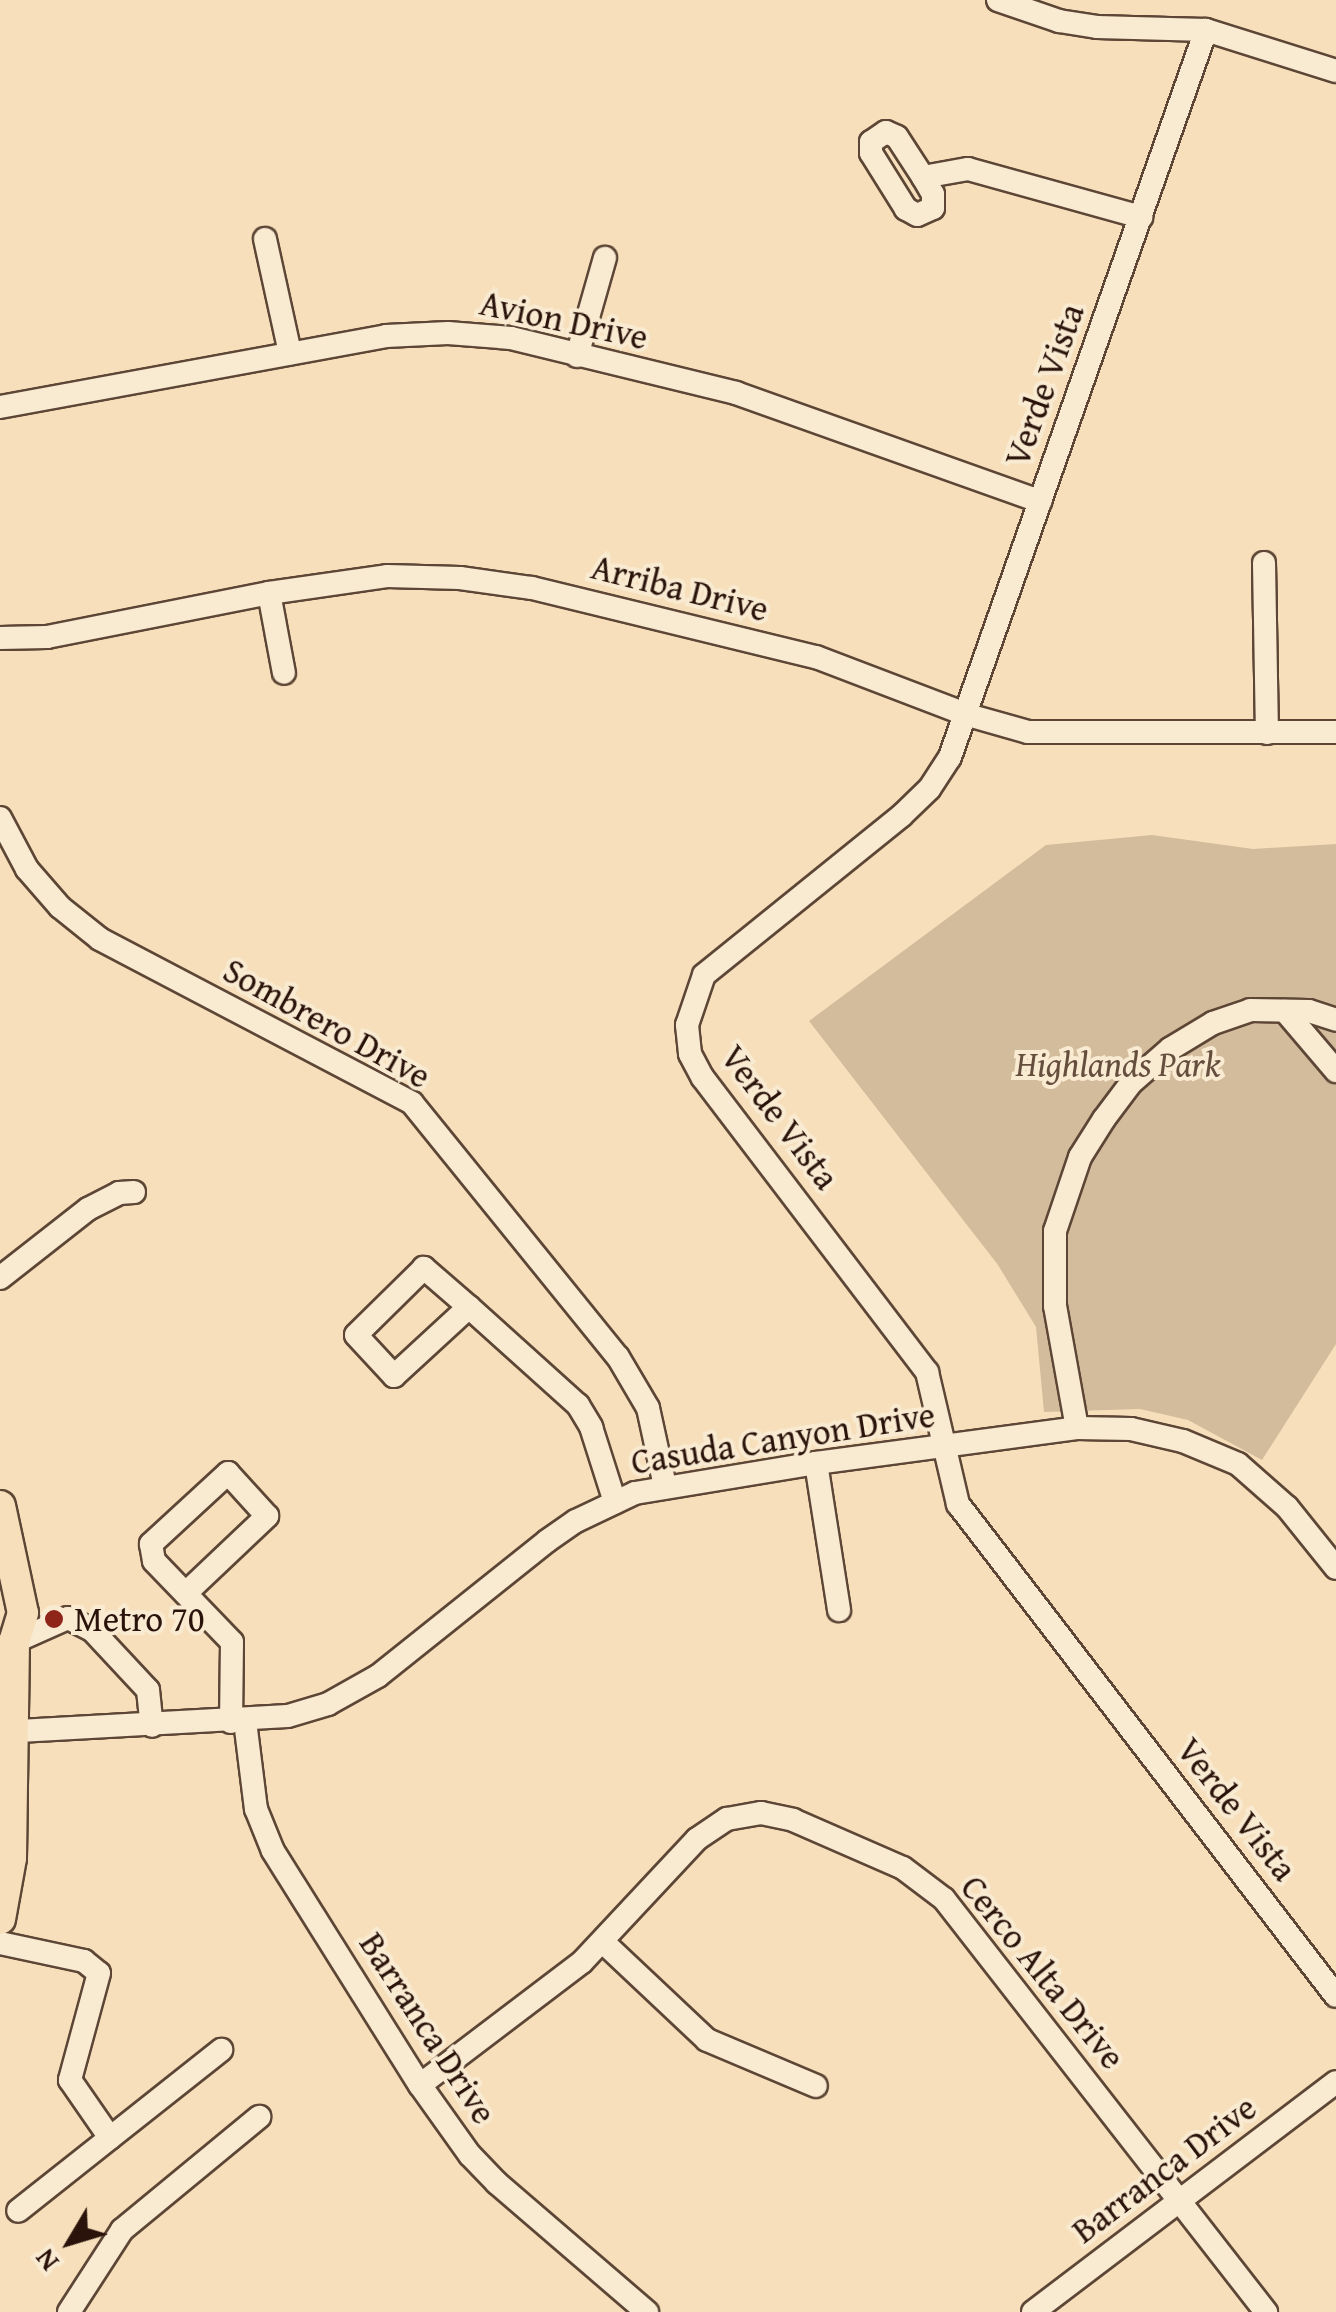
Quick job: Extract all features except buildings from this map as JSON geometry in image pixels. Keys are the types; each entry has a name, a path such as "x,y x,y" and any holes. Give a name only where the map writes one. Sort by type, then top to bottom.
{"main road":[{"path":"0,1506 23,1612 7,1636 11,1858 0,1919"}],"street":[{"path":"998,0 1058,21 1098,27 1206,30 1336,72"},
{"name":"Verde Vista","path":"1206,30 968,715 950,757 929,789 704,975 687,1024 690,1054 703,1078 927,1372 942,1449 958,1504 1336,1996"},
{"path":"924,177 968,169 1141,217"},
{"path":"265,238 290,353"},
{"path":"577,356 605,258"},
{"name":"Avion Drive","path":"0,407 386,336 448,332 511,338 736,393 1040,501"},
{"path":"1264,563 1267,733"},
{"name":"Arriba Drive","path":"0,638 47,637 268,594 387,576 460,578 532,588 816,658 968,715 1028,732 1336,732"},
{"path":"268,594 284,674"},
{"name":"Sombrero Drive","path":"0,818 27,869 60,906 100,940 412,1103 618,1357 648,1408 665,1486"},
{"path":"1077,1428 1055,1306 1055,1231 1080,1157 1132,1083 1170,1048 1213,1023 1250,1010 1309,1012 1336,1020"},
{"path":"1285,1011 1336,1071"},
{"path":"0,1278 88,1208 119,1193 134,1192"},
{"path":"469,1306 394,1376 356,1335 424,1268 469,1306 578,1405 591,1427 615,1502"},
{"name":"Casuda Canyon Drive","path":"8,1733 238,1722 328,1704 378,1676 547,1541 615,1502 665,1486 1077,1428 1131,1429 1183,1441 1238,1464 1286,1507 1336,1568"},
{"path":"816,1463 839,1610"},
{"name":"Barranca Drive","path":"186,1593 267,1516 228,1474 150,1544 154,1561 232,1642 238,1722 256,1810 273,1850 420,2084 470,2155 496,2183 647,2312"},
{"path":"7,1636 68,1618 92,1630 148,1690 152,1726"},
{"name":"Cerco Alta Drive","path":"420,2084 603,1942 697,1839 727,1819 760,1813 793,1820 903,1868 944,1899 1266,2312"},
{"path":"603,1942 707,2040 816,2086"},
{"path":"0,1943 84,1960 99,1973 70,2080 110,2138"},
{"path":"18,2212 221,2050"},
{"name":"Barranca Drive","path":"1033,2312 1336,2082"},
{"path":"69,2312 122,2230 259,2117"}],"green space":[{"name":"Highlands Park","path":"1152,835 1253,849 1336,844 1336,1344 1262,1460 1188,1420 1140,1409 1044,1412 1036,1327 998,1265 809,1021 1046,845"}],"place":[{"name":"Metro 70","path":"54,1619"}]}
